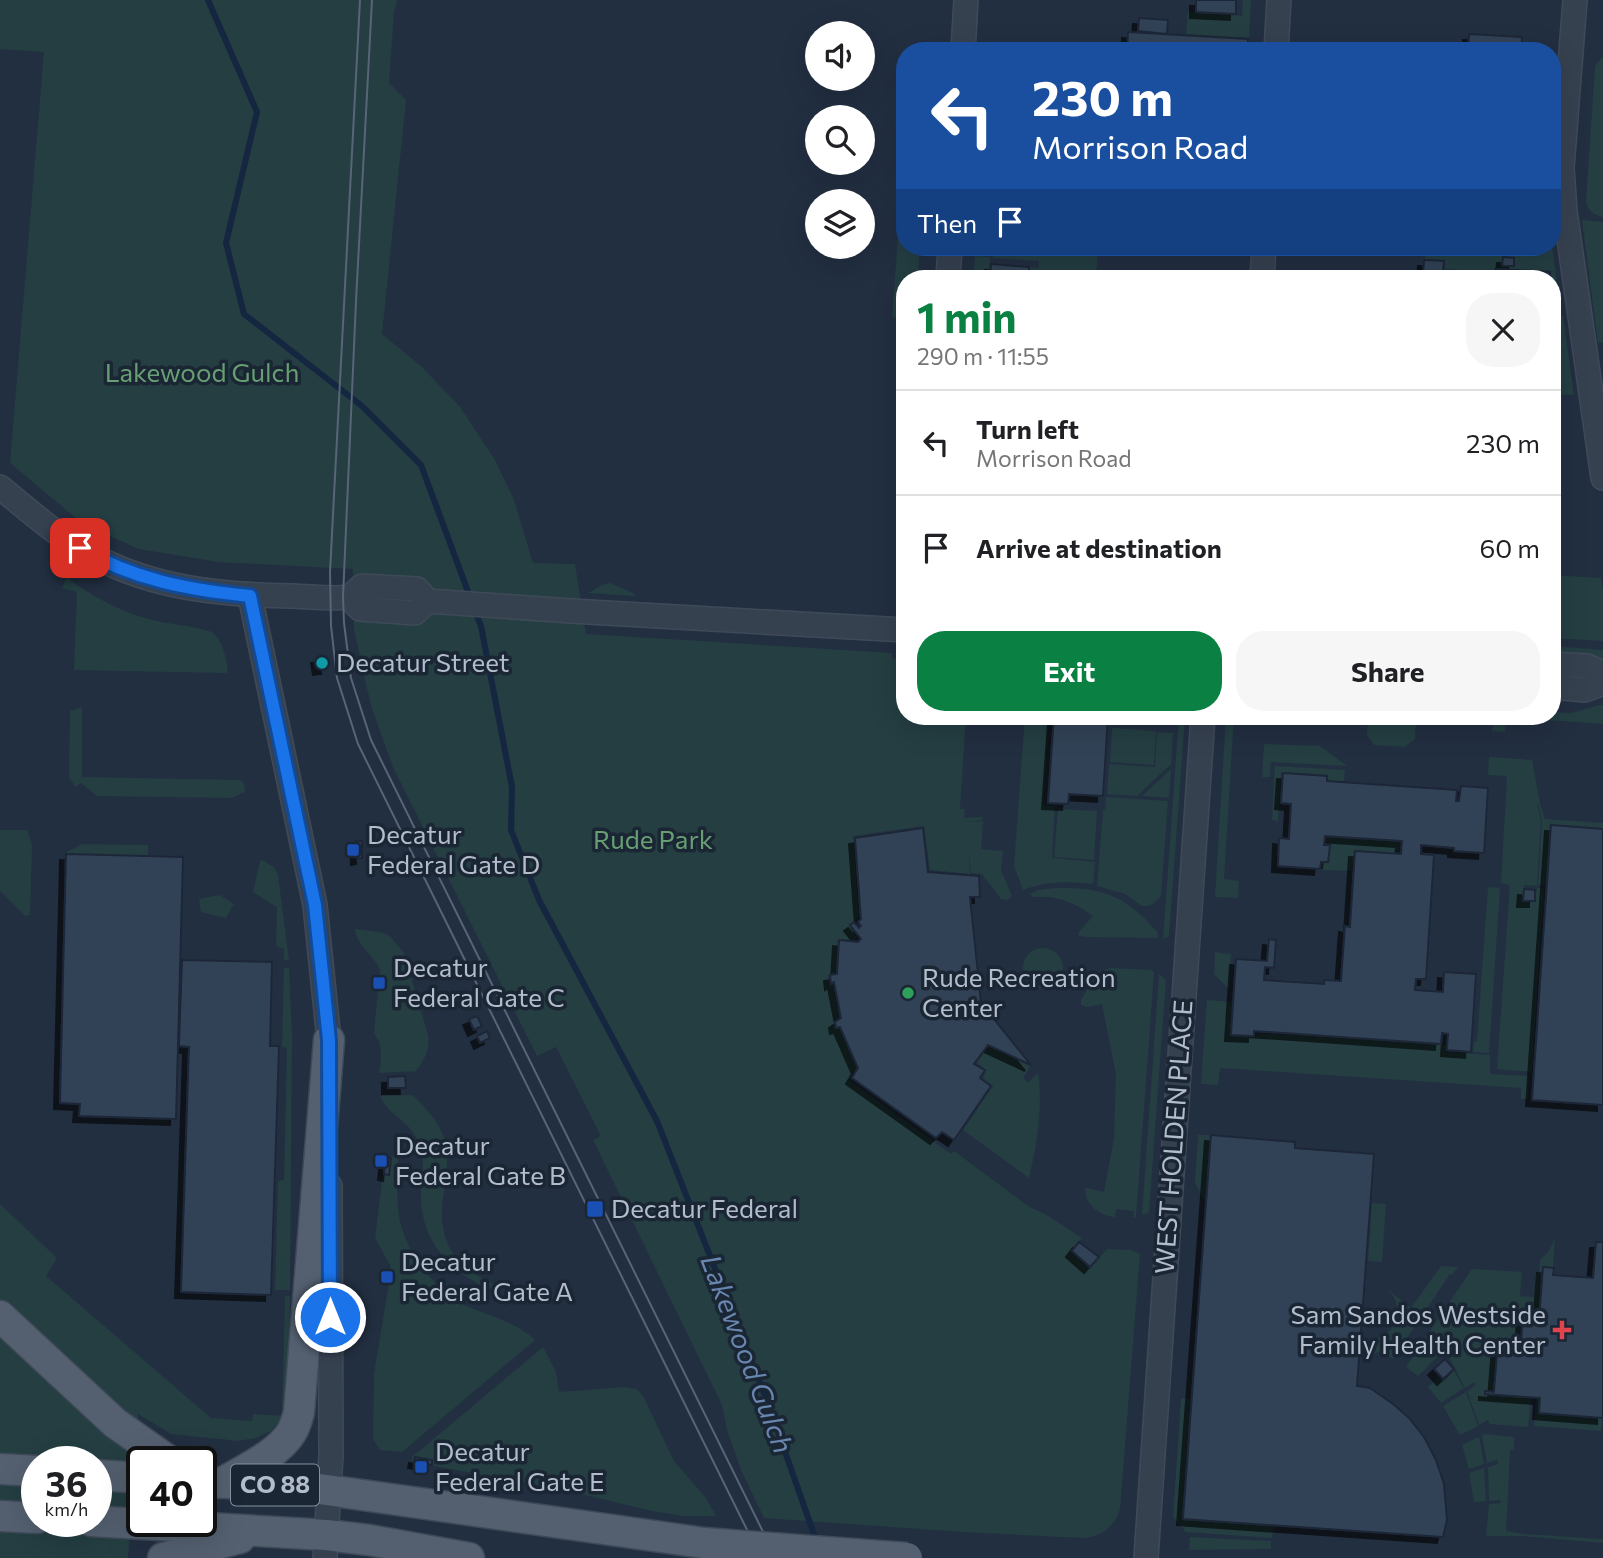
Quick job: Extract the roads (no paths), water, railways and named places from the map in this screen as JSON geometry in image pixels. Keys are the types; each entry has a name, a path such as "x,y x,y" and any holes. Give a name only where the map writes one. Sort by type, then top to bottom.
{"main road":[{"path":"217,1479 259,1461 285,1440 295,1425 299,1412 329,1040"},
{"path":"0,1316 115,1423 148,1446"},
{"path":"0,1469 21,1471"},
{"name":"CO 88","path":"217,1482 298,1486 704,1543 907,1558"},
{"path":"0,1516 21,1517"},
{"name":"CO 88","path":"112,1522 268,1530 325,1546 369,1540 469,1558"},
{"path":"163,1558 268,1530"}],"street":[{"path":"964,42 966,0"},
{"path":"1277,42 1279,0"},
{"path":"1575,0 1562,168 1565,211 1603,478"},
{"path":"0,487 66,540 95,557 122,570 156,581 207,592 250,596 348,597 362,586 369,586 417,589 428,601 896,629"},
{"path":"0,498 36,517"},
{"path":"250,596 315,905 329,1040 331,1441 325,1546"},
{"path":"348,597 360,609 415,613 428,601"},
{"path":"1561,665 1587,666 1603,673"},
{"path":"1561,688 1585,690 1603,683"},
{"name":"WEST HOLDEN PLACE","path":"1146,1558 1202,725"}],"waterway":[{"name":"Lakewood Gulch","path":"208,0 257,112 226,243 244,314 362,406 421,465 470,597"},
{"name":"Lakewood Gulch","path":"475,611 481,626 512,787 511,830 539,900 657,1121 769,1406 817,1543"}],"tram line":[{"path":"360,0 330,572 331,626 337,678 358,744 761,1558"},
{"path":"372,0 343,597 351,678 371,740 776,1558"}],"place":[{"name":"Decatur Street","path":"322,663"},
{"name":"Decatur Federal Gate D","path":"353,850"},
{"name":"Decatur Federal Gate C","path":"379,983"},
{"name":"Rude Recreation Center","path":"908,993"},
{"name":"Decatur Federal Gate B","path":"381,1161"},
{"name":"Decatur Federal","path":"595,1209"},
{"name":"Decatur Federal Gate A","path":"387,1277"},
{"name":"Sam Sandos Westside Family Health Center","path":"1562,1330"},
{"name":"Decatur Federal Gate E","path":"421,1467"}],"park label":[{"name":"Rude Park","path":"653,840"}]}
